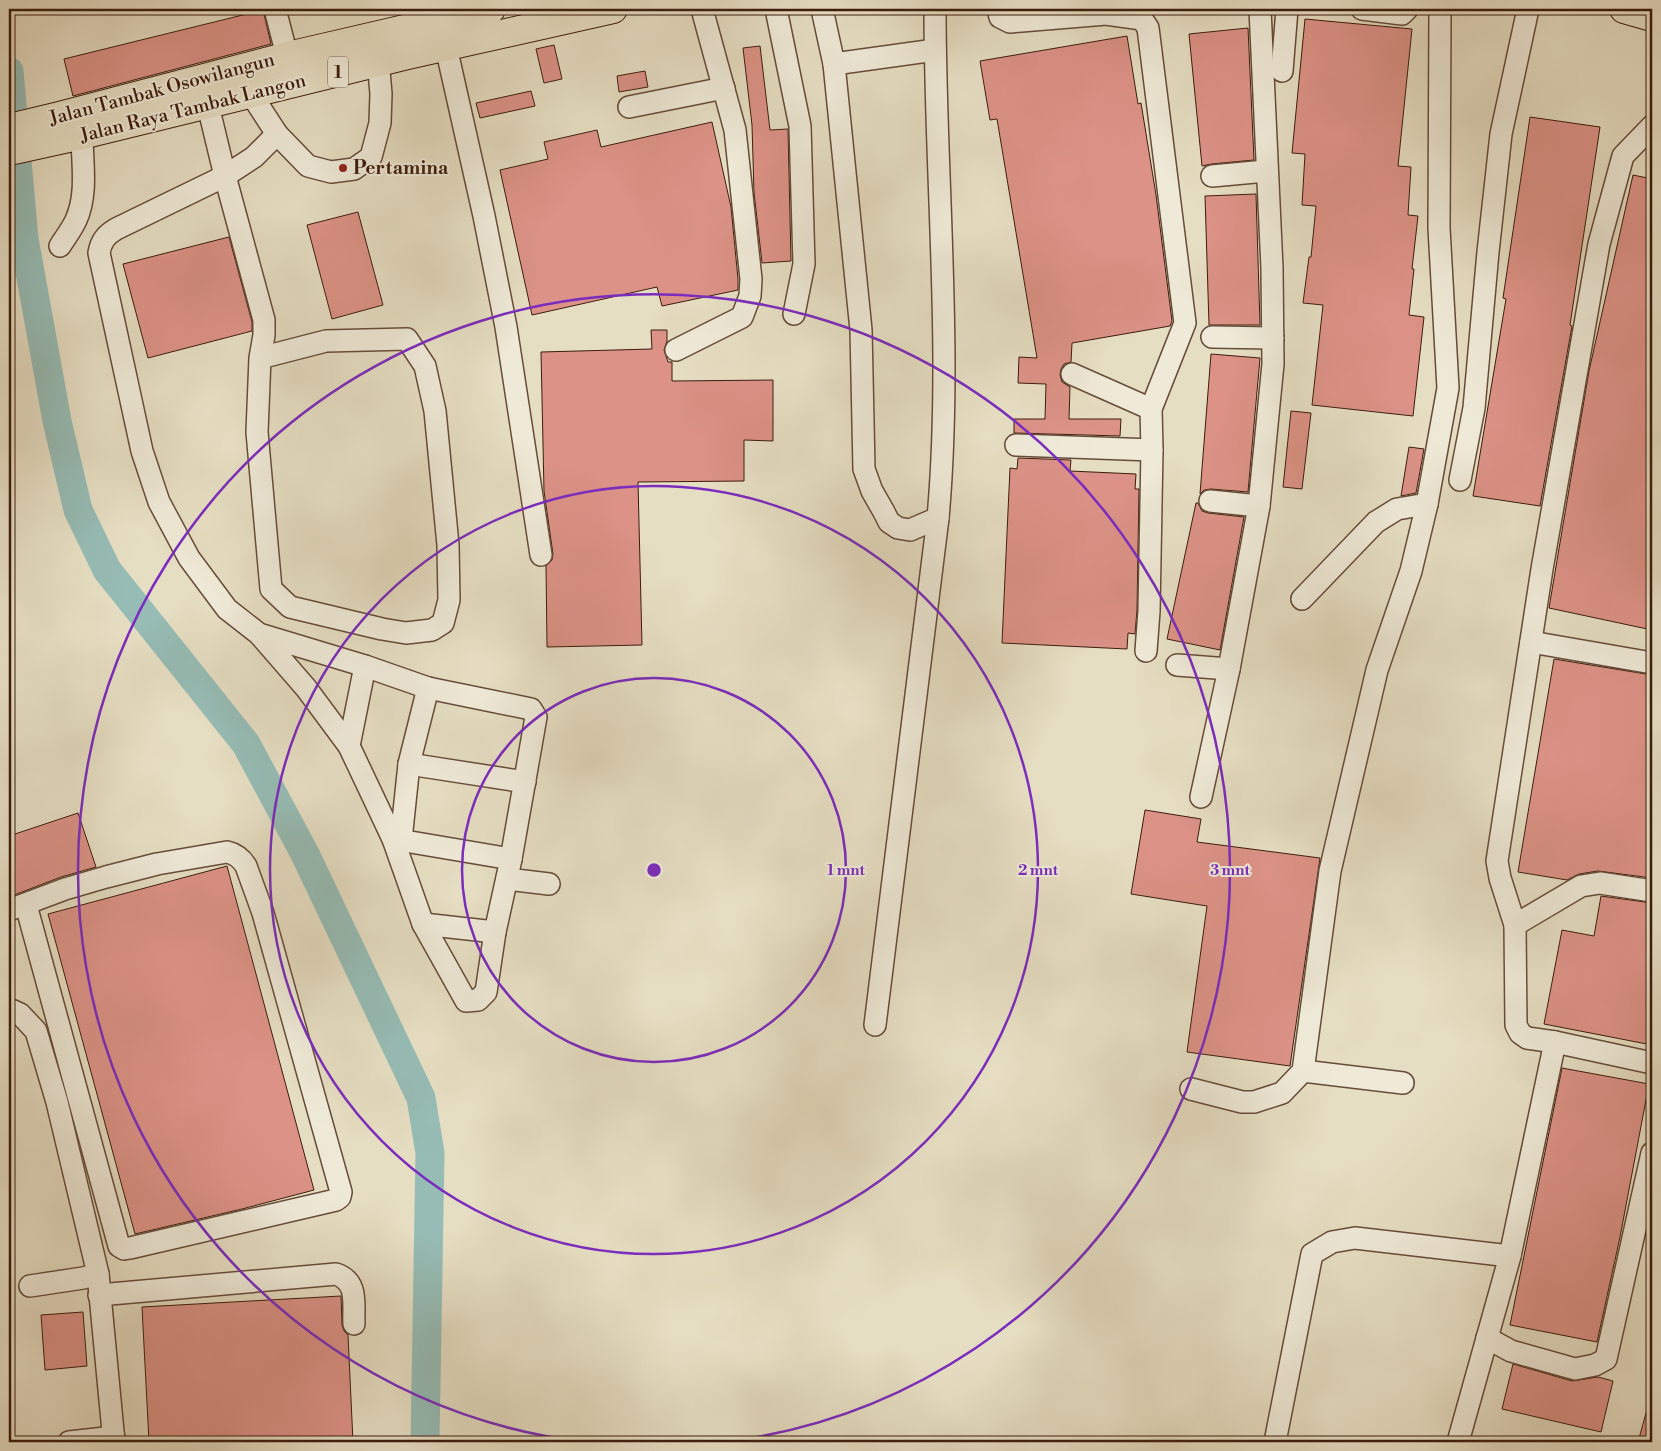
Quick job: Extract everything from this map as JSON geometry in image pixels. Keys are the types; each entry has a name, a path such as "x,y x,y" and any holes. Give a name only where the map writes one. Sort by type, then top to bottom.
{"highway":[{"name":"Jalan Tambak Osowilangun","path":"9,128 69,130 205,91 247,81 288,56 491,9"},
{"name":"Jalan Raya Tambak Langon","path":"247,81 294,83 613,9"},
{"path":"1624,9 1652,17"},
{"name":"1","path":"9,151 69,130"}],"lane":[{"path":"275,9 294,83"},
{"path":"676,350 742,317 750,296 751,280 736,130 702,9"},
{"path":"776,9 800,126 804,264 794,314"},
{"path":"822,9 834,64 860,330 864,469 872,491 884,512 890,522 898,528 910,530 938,518"},
{"path":"875,1025 938,518 942,470 943,273 935,9"},
{"path":"998,9 1000,17 1010,22 1106,14 1142,20 1148,28 1185,323 1151,409 1149,611 1146,651"},
{"path":"1201,797 1229,669 1259,506 1273,364 1272,268 1266,171 1260,9"},
{"path":"1282,71 1287,9"},
{"path":"1362,9 1402,14 1407,9"},
{"path":"1191,1088 1242,1102 1254,1102 1282,1093 1303,1071 1330,871 1377,670 1411,570 1427,504 1448,388 1439,228 1440,9"},
{"path":"1460,480 1474,408 1501,134 1528,9"},
{"path":"247,81 278,134 308,166 331,172 354,168 371,157 380,123 381,94 375,35"},
{"path":"446,47 484,216 506,327 541,555"},
{"path":"834,64 935,50"},
{"path":"629,106 724,88"},
{"path":"205,91 225,176 264,320 264,335 260,358 257,432 271,589 290,607 382,629 406,633 432,630 443,623 449,600 448,545 435,411 425,366 407,339 326,341 260,358"},
{"path":"1652,126 1623,156 1599,244 1531,642 1498,861 1500,878 1515,925 1516,1025 1520,1033 1527,1038 1555,1042 1652,1063"},
{"path":"60,246 80,211 83,187 69,130"},
{"path":"259,634 365,666 428,688 531,710 535,713 536,717 525,782 495,932 486,992 478,1000 466,1000 423,924 397,839 349,746 306,688 259,634 227,609 189,558 159,502 142,451 99,253 100,245 104,238 116,229 225,176 254,157 278,134"},
{"path":"1212,176 1266,171"},
{"path":"1212,337 1273,338"},
{"path":"1072,374 1151,409"},
{"path":"1016,445 1152,450"},
{"path":"1210,501 1259,506"},
{"path":"1302,598 1376,522 1397,509 1427,504"},
{"path":"1531,642 1652,663"},
{"path":"1177,665 1229,669"},
{"path":"349,746 365,666"},
{"path":"397,839 410,764 428,688"},
{"path":"410,764 525,782"},
{"path":"397,839 509,869 549,884"},
{"path":"226,852 237,855 246,866 263,913 341,1192 340,1197 336,1200 130,1248 122,1248 17,907 65,889 156,864 226,852"},
{"path":"1515,925 1581,886 1600,884 1652,890"},
{"path":"423,924 495,932"},
{"path":"9,1009 20,1014 36,1030 58,1102 98,1274 114,1439 69,1442"},
{"path":"1458,1442 1510,1256 1555,1042"},
{"path":"1303,1071 1402,1083"},
{"path":"1487,1338 1511,1351 1575,1369 1595,1365 1606,1359 1652,1153"},
{"path":"1275,1442 1312,1254 1332,1242 1355,1238 1510,1256"},
{"path":"30,1286 84,1278 98,1274"},
{"path":"99,1295 336,1274 351,1284 354,1324"}],"building":[{"path":"263,10 271,44 73,96 64,59"},
{"path":"1305,19 1412,29 1398,166 1411,167 1408,215 1418,216 1409,315 1424,317 1413,416 1312,405 1323,305 1303,303 1309,257 1311,257 1316,206 1302,205 1305,154 1292,153"},
{"path":"1248,28 1254,160 1202,166 1189,34"},
{"path":"1127,36 1138,104 1141,103 1156,195 1172,321 1170,326 1072,343 1071,362 1064,364 1060,375 1062,382 1070,387 1069,419 1121,419 1120,436 1014,433 1014,419 1045,419 1046,384 1018,383 1019,357 1037,358 997,119 990,120 980,61"},
{"path":"554,45 562,79 544,83 536,49"},
{"path":"760,46 770,130 788,129 791,261 762,263 754,192 752,125 743,48"},
{"path":"645,71 648,87 619,92 617,76"},
{"path":"531,91 535,106 480,118 476,103"},
{"path":"1530,117 1600,127 1570,325 1572,326 1540,506 1473,496 1506,299 1503,298"},
{"path":"712,122 731,207 738,290 662,306 657,287 532,315 500,170 548,159 544,142 597,130 601,147"},
{"path":"1633,175 1652,179 1652,630 1549,608 1589,371"},
{"path":"1256,194 1260,325 1209,325 1205,196"},
{"path":"358,212 383,305 332,319 307,225"},
{"path":"229,237 252,322 252,331 148,358 123,264"},
{"path":"651,330 667,330 667,341 664,350 668,362 672,362 672,381 773,380 773,441 744,440 744,481 638,482 642,645 547,647 546,566 552,560 553,554 544,491 541,352 652,349"},
{"path":"1211,354 1260,358 1248,492 1211,489 1204,490 1200,494"},
{"path":"1291,411 1311,413 1302,489 1283,487"},
{"path":"1409,447 1424,449 1416,493 1401,496"},
{"path":"1018,458 1071,460 1070,471 1136,474 1135,489 1139,489 1137,610 1135,634 1128,633 1127,649 1002,643 1010,468 1017,469"},
{"path":"1196,503 1198,503 1202,511 1208,513 1244,517 1220,650 1167,639"},
{"path":"1554,659 1652,675 1652,878 1598,871 1579,874 1567,880 1518,872"},
{"path":"1145,810 1201,819 1197,842 1320,858 1290,1066 1187,1052 1207,906 1131,894"},
{"path":"78,813 96,867 61,877 9,897 9,836"},
{"path":"227,866 314,1190 135,1234 48,914"},
{"path":"1601,896 1652,903 1652,1045 1544,1024 1562,930 1594,936"},
{"path":"1562,1068 1649,1084 1620,1237 1597,1342 1510,1325"},
{"path":"341,1296 342,1325 348,1335 353,1442 149,1442 142,1307"},
{"path":"83,1312 87,1366 45,1370 41,1315"},
{"path":"1513,1364 1572,1381 1598,1377 1613,1381 1601,1432 1502,1409"},
{"path":"1648,1406 1652,1406 1652,1442 1638,1442"}],"waterway":[{"path":"9,71 24,239 57,421 78,510 107,570 246,744 305,854 421,1098 430,1153 425,1442"}],"place":[{"name":"Pertamina","path":"343,168"}]}
